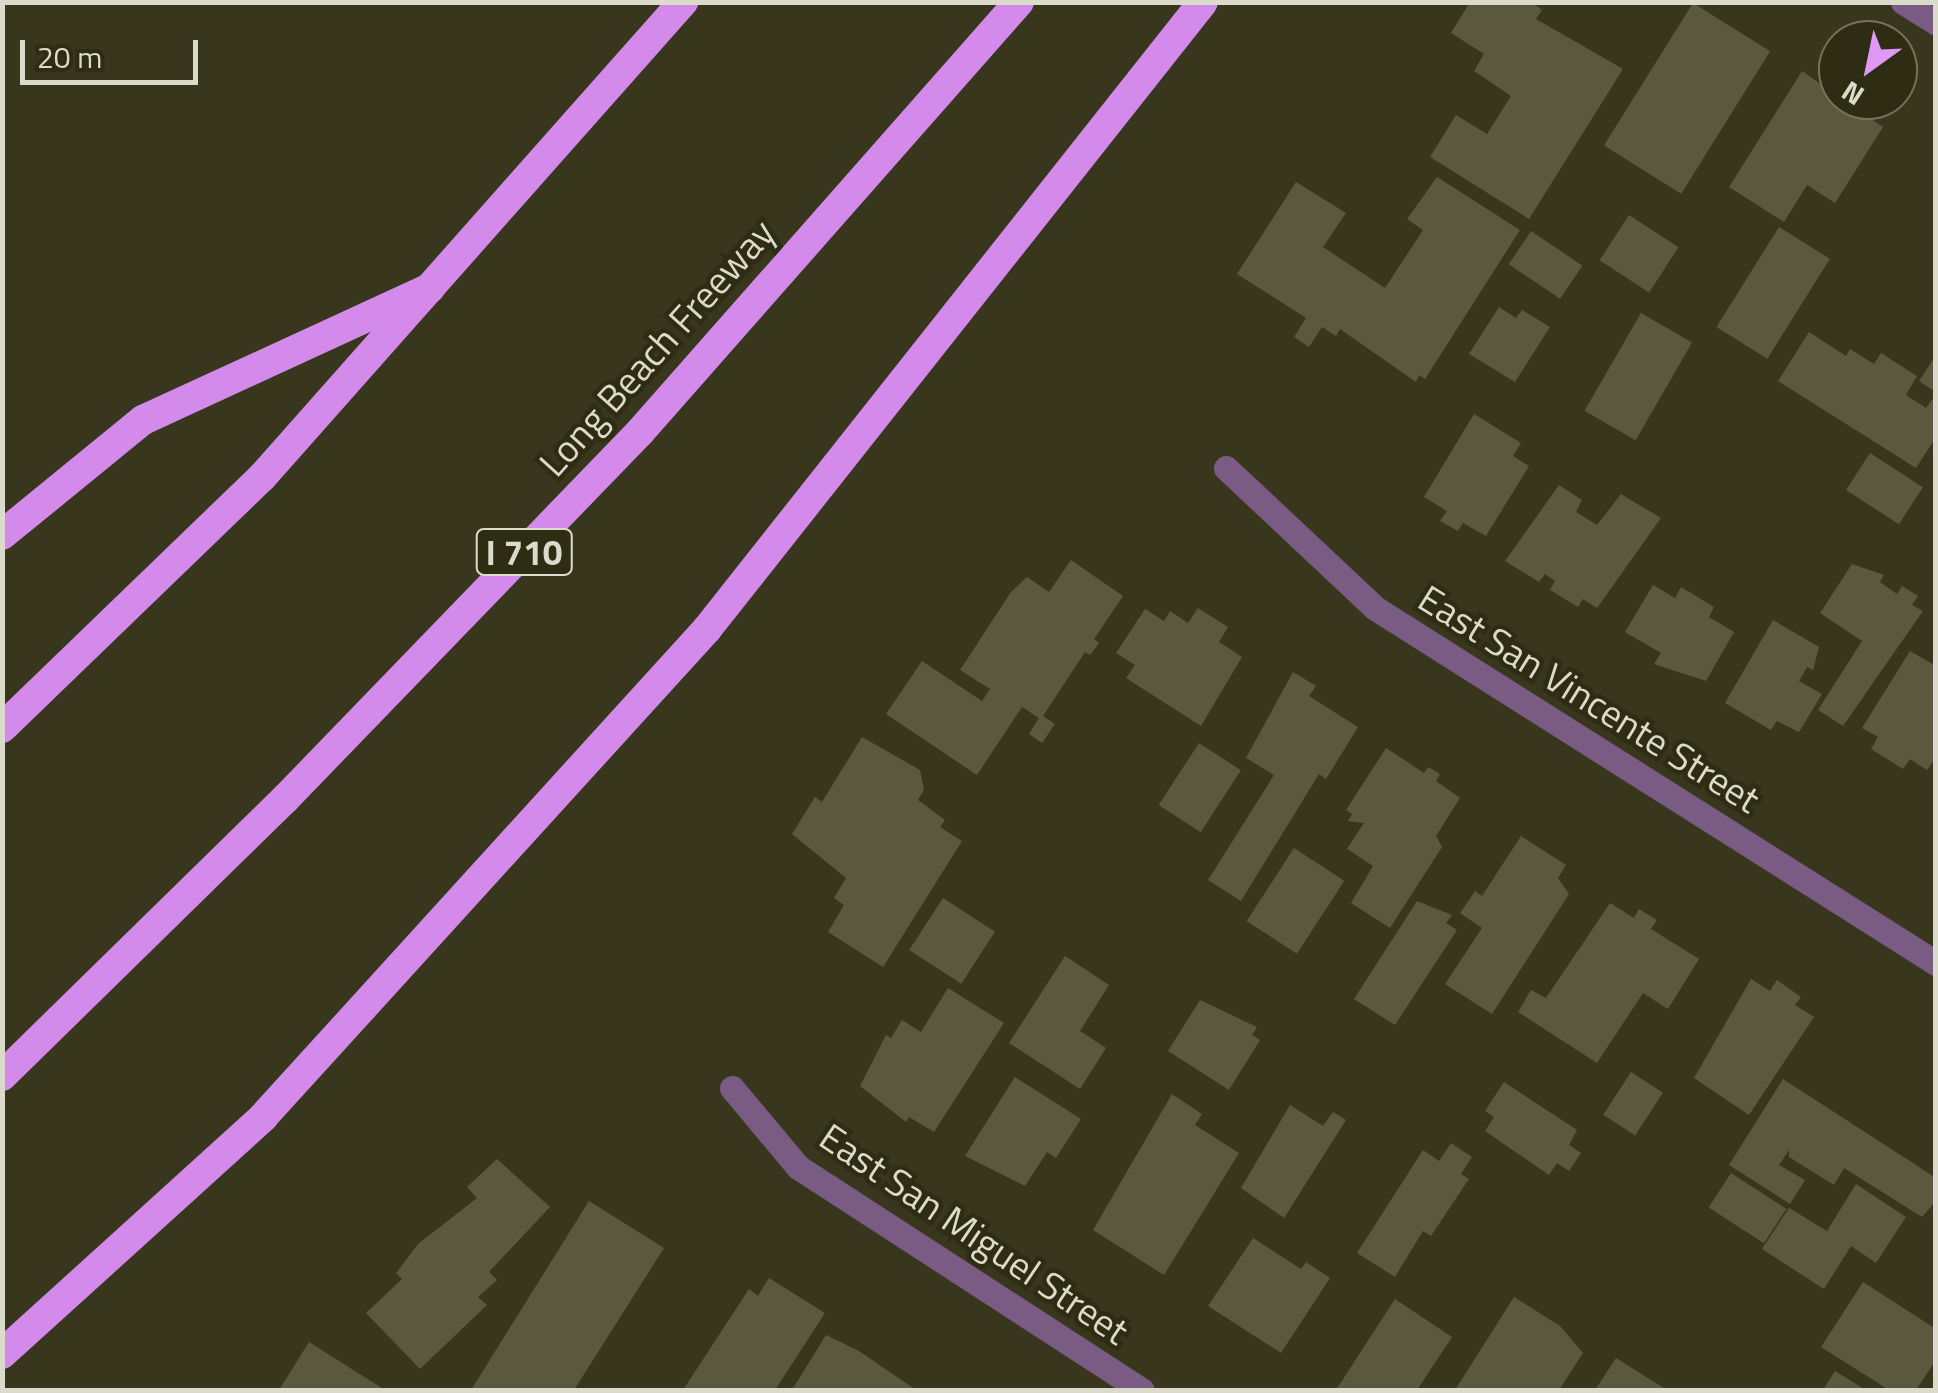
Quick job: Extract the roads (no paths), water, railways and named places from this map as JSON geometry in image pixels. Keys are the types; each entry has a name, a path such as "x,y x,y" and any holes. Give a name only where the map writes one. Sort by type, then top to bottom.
{"highway":[{"path":"2,728 262,477 442,282 683,2"},
{"name":"Long Beach Freeway","path":"2,1076 284,799 640,432 1018,2"},
{"path":"2,1354 263,1117 708,628 1203,2"},
{"path":"2,535 143,420 442,282"}],"street":[{"path":"1903,2 1936,23"},
{"name":"East San Vincente Street","path":"1226,468 1374,608 1936,963"},
{"name":"East San Miguel Street","path":"732,1088 798,1166 1142,1390"}]}
